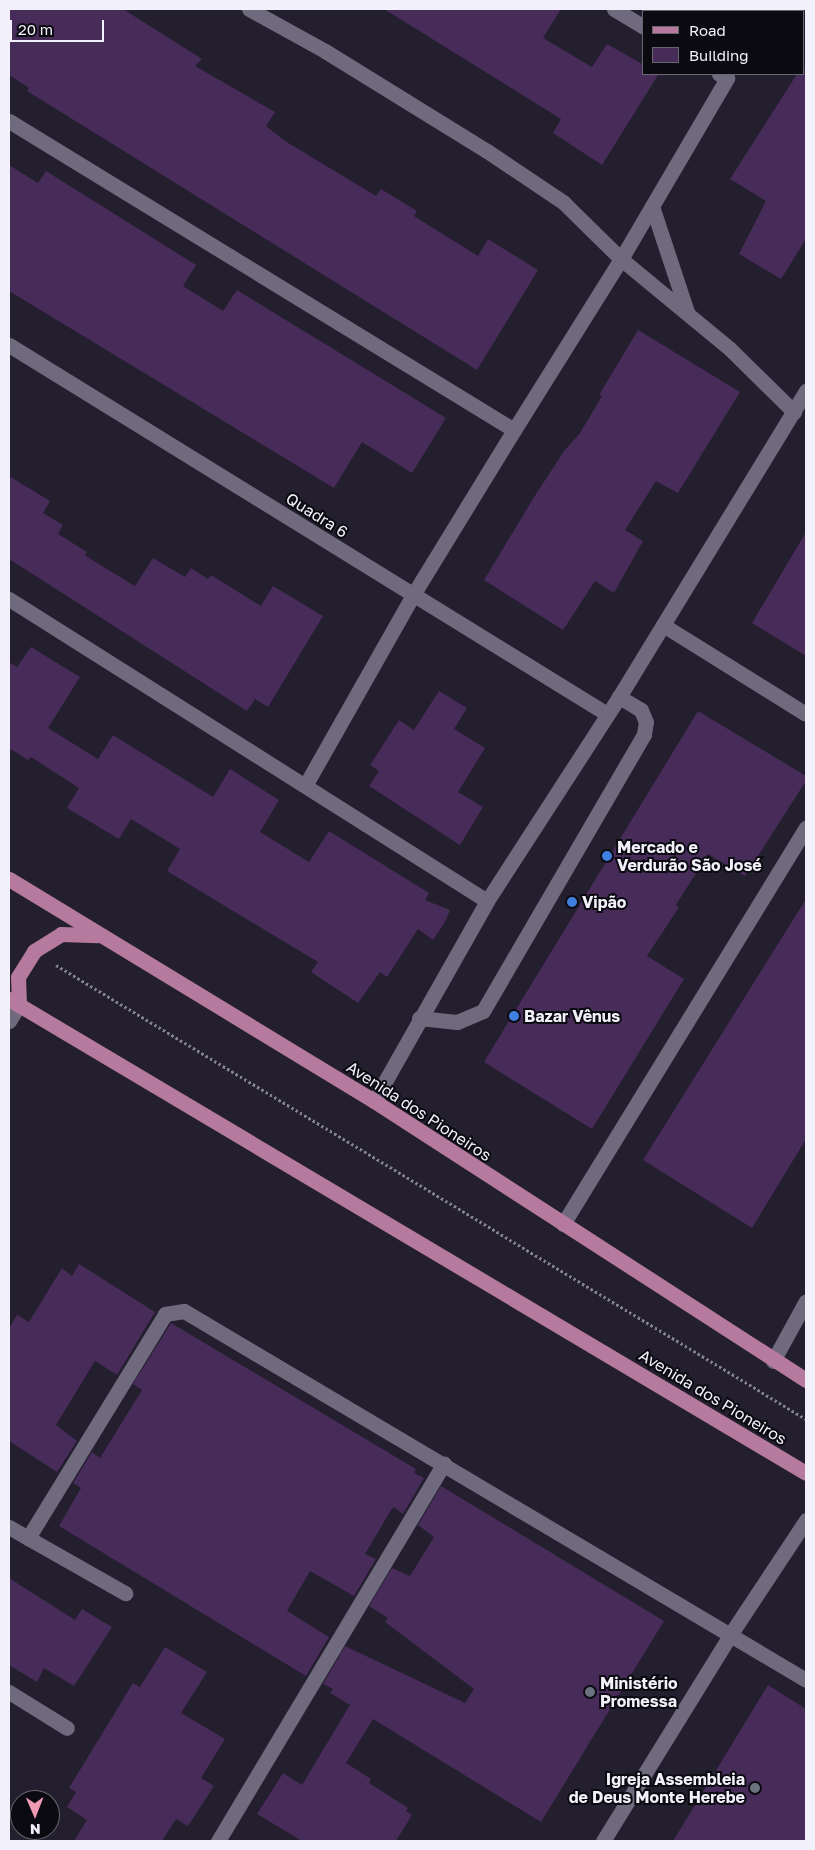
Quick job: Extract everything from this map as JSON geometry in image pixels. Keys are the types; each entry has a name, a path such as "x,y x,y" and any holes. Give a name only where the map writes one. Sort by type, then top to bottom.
{"main road":[{"name":"Avenida dos Pioneiros","path":"9,879 99,936 374,1101 772,1361 806,1380"},
{"path":"14,1002 18,977 34,951 61,934 99,936"},
{"name":"Avenida dos Pioneiros","path":"14,1002 806,1472"}],"street":[{"path":"249,9 325,51 487,151 563,202 621,259 687,312 794,412"},
{"path":"614,9 642,26"},
{"path":"306,784 413,595 621,259 725,75"},
{"path":"9,121 514,430"},
{"path":"652,206 687,312"},
{"name":"Quadra 6","path":"9,346 607,714"},
{"path":"374,1101 419,1018 487,901 619,697 806,391"},
{"path":"9,599 306,784 487,901"},
{"path":"663,625 806,714"},
{"path":"419,1018 457,1022 483,1010 644,734 646,722 642,710 619,697"},
{"path":"563,1224 806,827"},
{"path":"9,1021 14,1002"},
{"path":"772,1361 806,1301"},
{"path":"28,1538 165,1314 173,1310 184,1311 444,1463 806,1680"},
{"path":"218,1841 444,1463"},
{"path":"603,1841 730,1635 806,1520"},
{"path":"9,1527 125,1593"},
{"path":"9,1692 67,1728"}],"path":[{"path":"34,951 806,1419"}],"building":[{"path":"9,9 123,9 202,59 195,66 275,112 266,126 285,141 376,196 381,189 417,211 414,216 478,256 488,239 538,270 477,370 27,91 29,88 9,75"},
{"path":"384,9 561,9 543,38 592,67 607,44 642,64 642,75 658,75 602,165 553,133 561,119"},
{"path":"806,59 806,239 781,279 739,254 766,201 730,179 796,75 805,75"},
{"path":"9,165 38,183 46,171 196,265 183,286 223,311 237,290 446,418 412,473 362,442 334,488 9,291"},
{"path":"638,330 740,392 678,493 656,481 625,530 643,541 614,593 595,581 563,630 484,580 564,451 580,433 602,396 599,395"},
{"path":"9,476 50,501 43,513 63,525 58,534 87,552 85,555 135,586 153,558 185,577 191,568 208,579 211,575 261,606 273,586 323,616 268,707 255,699 247,711 9,559"},
{"path":"806,532 806,656 752,623"},
{"path":"31,647 80,677 48,728 98,759 113,735 213,797 230,769 279,800 260,832 309,862 329,831 429,893 425,900 450,910 445,922 433,940 418,929 387,977 380,972 358,1003 311,972 318,962 167,871 180,849 131,819 119,839 67,808 79,788 31,757 28,760 9,748 9,662 17,667"},
{"path":"439,691 467,708 454,729 485,748 458,792 483,807 460,845 369,786 379,771 370,765 399,720 414,730"},
{"path":"698,711 806,776 806,781 745,876 708,854 676,905 679,907 647,956 684,979 592,1129 484,1062"},
{"path":"806,899 806,1139 752,1228 643,1160"},
{"path":"79,1264 155,1312 117,1375 95,1361 56,1425 77,1441 57,1472 9,1441 9,1328 17,1315 29,1322 62,1268 72,1276"},
{"path":"171,1323 416,1469 414,1473 424,1478 403,1514 394,1507 391,1510 365,1554 376,1559 354,1596 310,1571 287,1611 329,1637 306,1676 59,1526 81,1488 73,1483 92,1452 100,1458 142,1390 133,1384"},
{"path":"441,1486 664,1621 541,1822 373,1719 346,1763 371,1779 369,1783 408,1808 406,1811 412,1815 396,1841 302,1841 257,1814 283,1773 302,1785 350,1705 330,1693 333,1689 323,1684 345,1646 465,1703 474,1689 385,1622 388,1618 369,1606 392,1568 410,1576 434,1537 418,1525"},
{"path":"9,1578 75,1620 82,1609 112,1627 74,1686 44,1668 37,1682 9,1665"},
{"path":"165,1647 207,1672 181,1713 225,1739 201,1778 214,1786 188,1826 176,1819 162,1841 74,1841 87,1820 67,1807 76,1792 69,1788 133,1683 140,1687"},
{"path":"768,1685 806,1709 806,1841 673,1841"}],"place":[{"name":"Mercado e Verdurão São José","path":"607,856"},
{"name":"Vipão","path":"572,902"},
{"name":"Bazar Vênus","path":"514,1016"},
{"name":"Ministério Promessa","path":"590,1692"},
{"name":"Igreja Assembleia de Deus Monte Herebe","path":"755,1788"}]}
